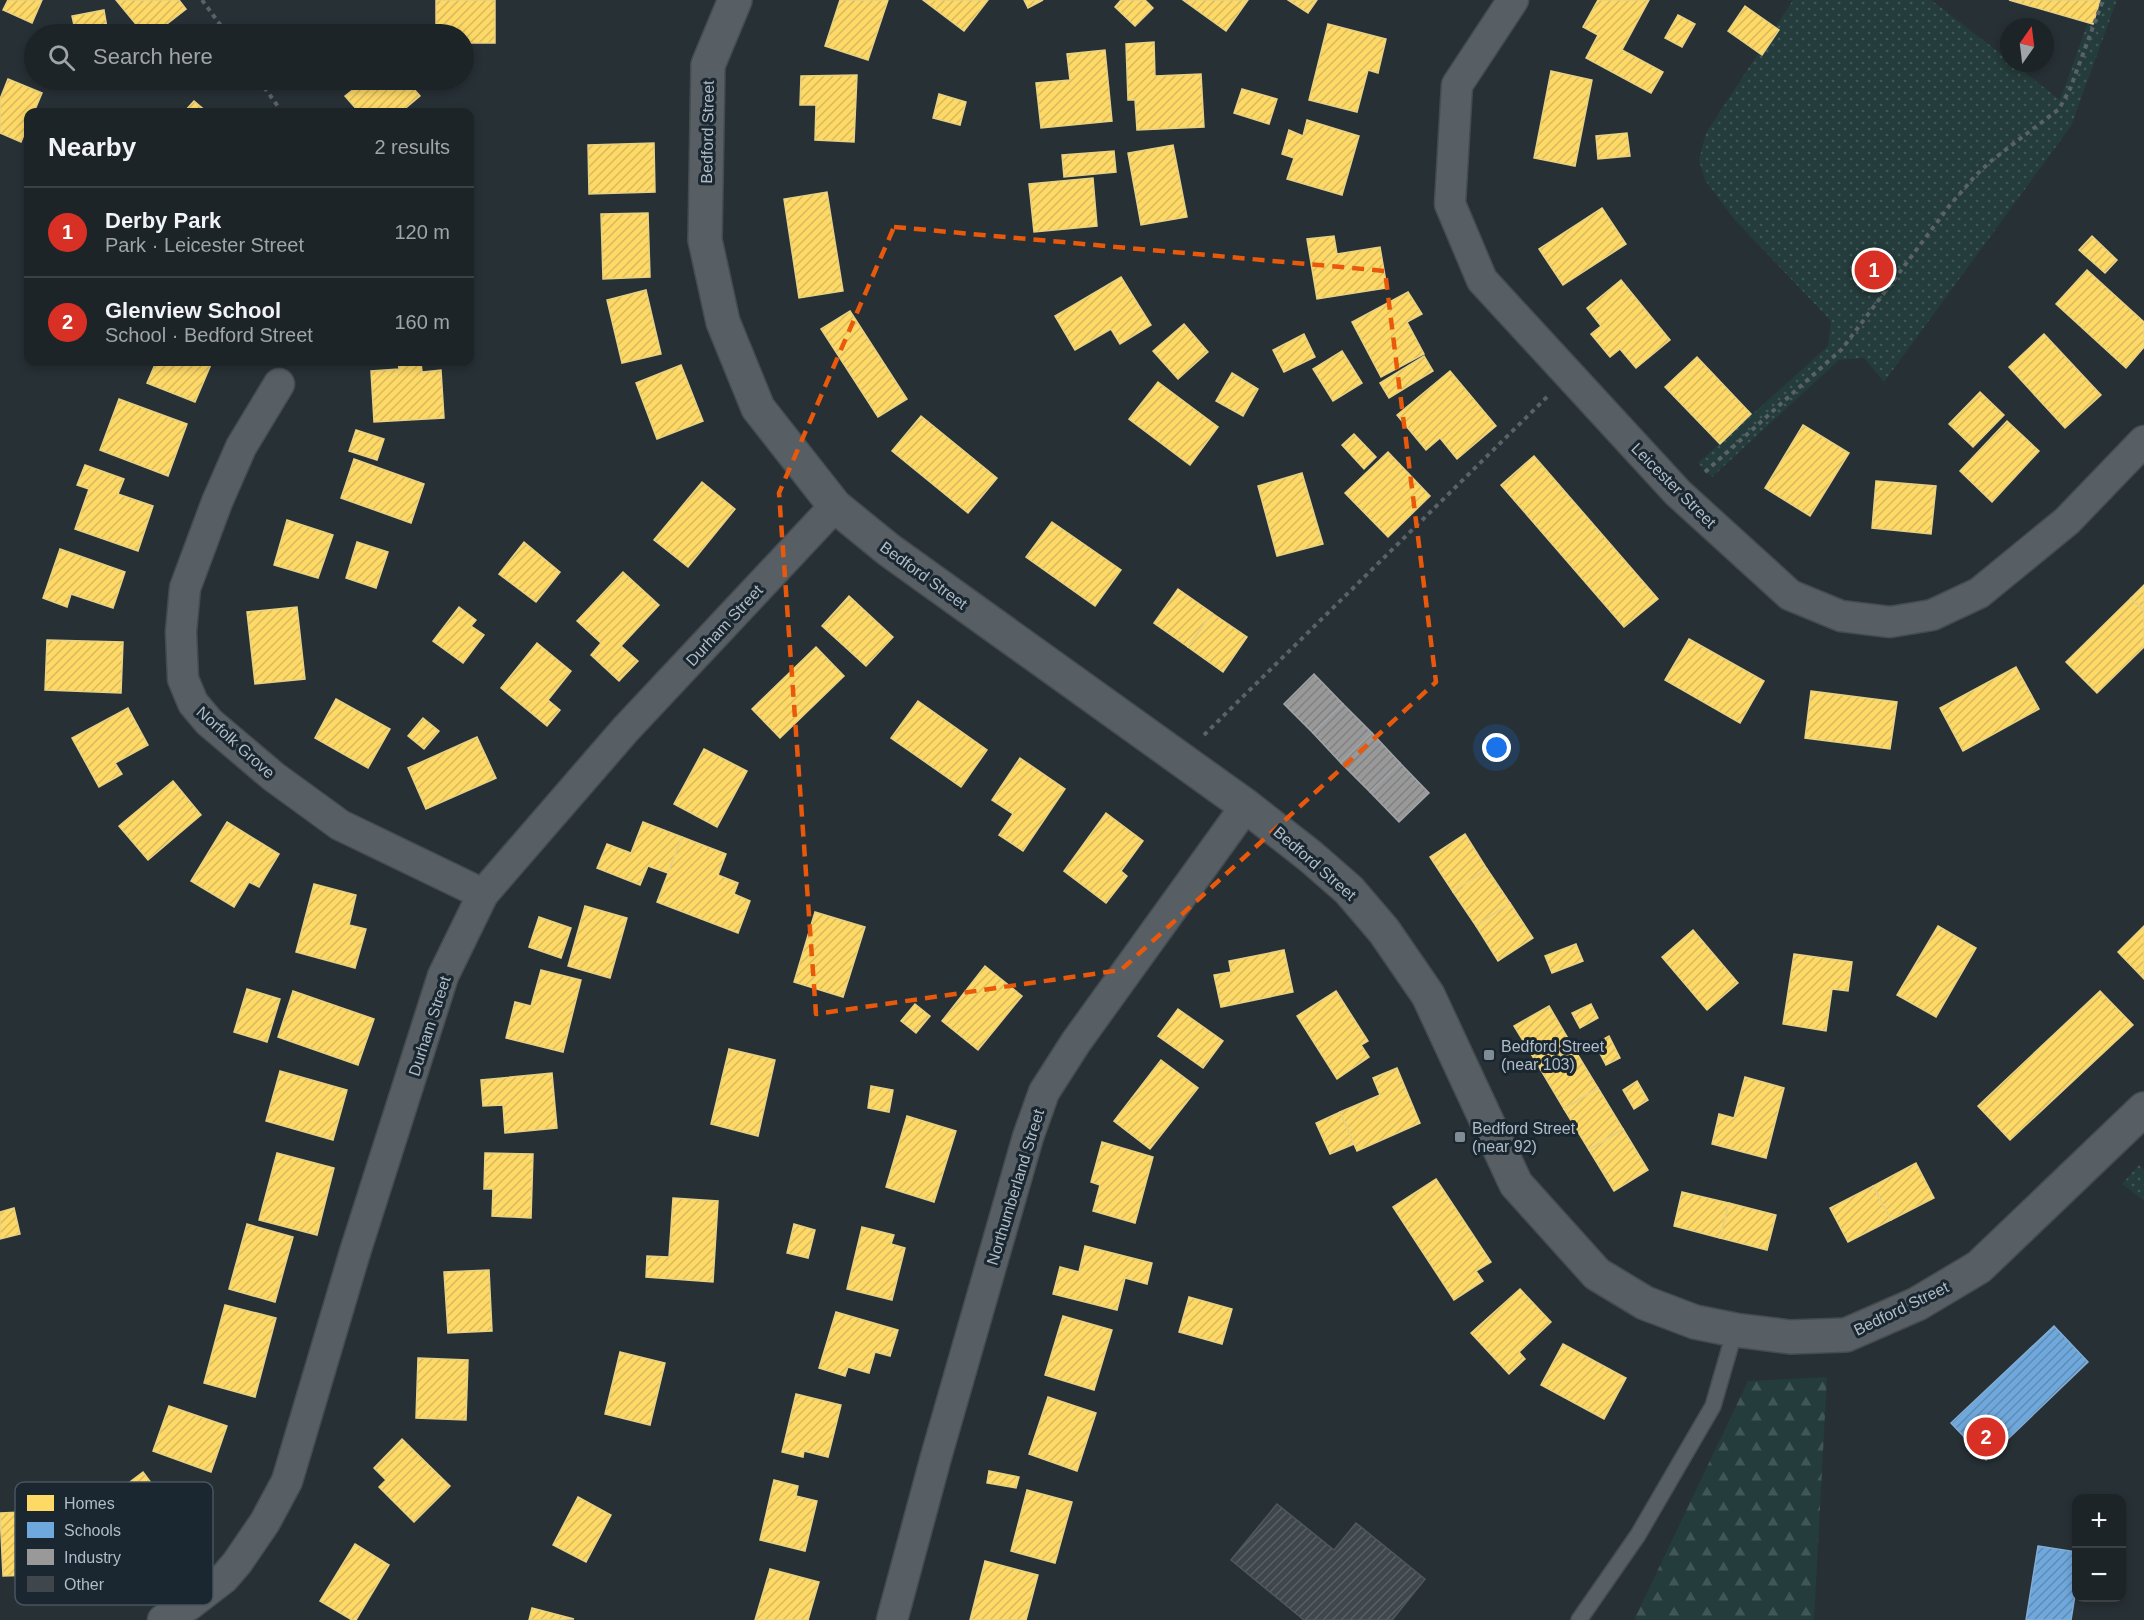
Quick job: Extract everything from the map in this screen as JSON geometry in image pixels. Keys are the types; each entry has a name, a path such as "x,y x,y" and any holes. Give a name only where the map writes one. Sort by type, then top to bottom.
{"street":[{"name":"Bedford Street","path":"735,0 708,65 705,240 723,322 758,408 835,506 889,550 1246,806 1302,849 1355,897 1384,931 1428,995 1516,1184 1597,1274 1645,1303 1695,1322 1790,1337 1846,1335 1917,1304 1979,1267 2144,1108"},
{"name":"Leicester Street","path":"1513,0 1457,85 1450,204 1482,280 1680,495 1790,595 1841,616 1890,622 1932,615 1979,593 2067,521 2144,441"},
{"name":"Norfolk Grove","path":"279,384 240,447 185,588 181,633 183,680 193,703 209,722 274,777 340,825 483,894"},
{"name":"Durham Street","path":"213,1586 237,1563 265,1522 286,1481 355,1252 443,976 483,894 625,730 835,506"},
{"name":"Northumberland Street","path":"892,1620 936,1457 1028,1137 1044,1092 1076,1042 1246,806"},
{"name":"Durham Street","path":"163,1620 189,1605"}],"lane":[{"path":"1579,1620 1638,1535 1713,1406 1735,1330"}],"path":[{"path":"202,0 220,24"},
{"path":"1680,495 1842,349 1937,221 1976,175 2059,109 2070,89 2103,0"},
{"path":"266,90 279,108"},
{"path":"1180,759 1569,375"}],"highlighted area":[{"path":"894,227 1385,271 1436,682 1121,970 816,1014 779,493"}],"green space":[{"path":"1793,0 1931,0 2000,53 2000,72 2024,72 2060,100 2096,0 2117,0 2071,126 1884,382 1864,358 1839,360 1712,477 1698,463 1828,346 1831,321 1734,219 1705,180 1699,160 1706,133"},
{"path":"2139,1165 2144,1170 2144,1201 2122,1184"},
{"path":"1827,1377 1814,1620 1634,1620 1748,1381"}],"building: Homes":[{"path":"8,0 42,0 32,23 3,10"},
{"path":"116,0 179,0 186,9 167,24 136,24"},
{"path":"436,0 495,0 495,43 474,43 474,24 436,24"},
{"path":"840,0 888,0 868,60 825,46"},
{"path":"923,0 988,0 964,31"},
{"path":"1024,0 1043,0 1028,8"},
{"path":"1121,0 1145,0 1153,8 1135,26 1115,7"},
{"path":"1183,0 1248,0 1226,31"},
{"path":"1288,0 1317,0 1308,13"},
{"path":"1598,0 1649,0 1622,50 1663,72 1651,93 1586,58 1598,35 1583,27"},
{"path":"2009,0 2100,0 2093,24"},
{"path":"1745,6 1779,30 1762,55 1728,31"},
{"path":"104,10 106,24 74,24 72,16"},
{"path":"1678,15 1695,24 1682,47 1665,38"},
{"path":"1328,24 1386,39 1378,73 1368,70 1357,112 1309,100"},
{"path":"1154,42 1155,76 1201,74 1204,127 1137,130 1135,100 1128,100 1126,44"},
{"path":"1105,50 1112,121 1041,128 1036,83 1070,80 1067,54"},
{"path":"1551,71 1592,80 1575,166 1534,158"},
{"path":"857,75 854,142 815,140 816,105 800,105 801,76"},
{"path":"8,79 24,86 24,90 42,93 36,108 24,108 24,135 21,142 0,133 0,99"},
{"path":"1242,89 1277,99 1269,124 1234,113"},
{"path":"352,90 415,90 420,96 406,108 356,108 345,96"},
{"path":"939,94 966,102 960,125 933,118"},
{"path":"194,101 202,108 188,108"},
{"path":"1307,120 1359,136 1342,195 1287,179 1294,158 1282,154 1289,130 1303,136"},
{"path":"1627,133 1630,156 1598,159 1596,136"},
{"path":"654,143 655,192 589,194 588,145"},
{"path":"1173,145 1187,217 1141,225 1128,153"},
{"path":"1114,151 1116,172 1064,177 1062,155"},
{"path":"1093,178 1097,226 1034,232 1029,184"},
{"path":"827,192 843,291 799,298 784,199"},
{"path":"1602,208 1626,244 1563,285 1539,249"},
{"path":"648,213 650,277 603,279 601,214"},
{"path":"1334,236 1337,254 1380,247 1387,288 1317,299 1307,239"},
{"path":"2092,236 2117,260 2105,273 2079,250"},
{"path":"2087,270 2144,322 2144,347 2126,368 2056,304"},
{"path":"1121,277 1151,325 1120,344 1111,329 1075,350 1055,316"},
{"path":"1621,280 1670,340 1636,368 1620,349 1610,357 1591,334 1601,326 1587,308"},
{"path":"646,290 661,354 622,363 607,300"},
{"path":"1408,292 1422,314 1407,322 1424,354 1381,377 1352,322"},
{"path":"850,311 907,399 878,417 821,329"},
{"path":"1184,324 1208,352 1178,379 1153,351"},
{"path":"1304,334 1315,357 1284,372 1273,350"},
{"path":"2044,334 2101,395 2065,428 2009,367"},
{"path":"1342,351 1362,383 1333,401 1313,369"},
{"path":"1424,356 1433,371 1389,398 1380,383"},
{"path":"1697,357 1751,414 1720,444 1665,387"},
{"path":"681,365 703,421 657,439 636,383"},
{"path":"154,366 210,366 195,402 147,383"},
{"path":"399,366 421,366 422,372 441,370 444,418 374,422 371,371 399,369"},
{"path":"1450,371 1496,426 1457,459 1440,438 1426,450 1397,415"},
{"path":"1232,373 1258,389 1243,416 1216,401"},
{"path":"1158,382 1218,427 1190,465 1129,419"},
{"path":"1980,392 2004,415 1973,447 1949,424"},
{"path":"119,399 187,424 168,476 100,450"},
{"path":"921,416 997,478 968,513 892,451"},
{"path":"2007,421 2039,451 1992,502 1960,471"},
{"path":"1803,425 1849,453 1810,516 1765,488"},
{"path":"356,430 384,439 377,460 349,451"},
{"path":"1354,434 1376,457 1364,469 1342,445"},
{"path":"1388,452 1430,496 1388,537 1345,493"},
{"path":"1534,456 1658,599 1624,627 1501,485"},
{"path":"354,459 424,484 411,523 341,498"},
{"path":"85,465 124,479 118,494 153,506 138,551 75,529 89,489 77,485"},
{"path":"1302,473 1323,544 1277,556 1258,486"},
{"path":"1876,481 1936,486 1931,534 1872,528"},
{"path":"702,482 735,509 688,567 654,540"},
{"path":"287,520 333,535 318,578 274,565"},
{"path":"1052,522 1121,570 1095,606 1026,557"},
{"path":"357,542 388,552 376,588 346,578"},
{"path":"524,542 560,572 536,602 499,574"},
{"path":"60,549 125,572 113,608 71,594 67,607 43,598"},
{"path":"623,572 659,605 621,646 638,661 619,681 591,655 601,643 577,621"},
{"path":"2144,585 2144,611 2131,598"},
{"path":"1178,589 1212,613 1188,647 1154,623"},
{"path":"849,596 893,637 866,666 822,626"},
{"path":"2131,598 2144,611 2144,647 2097,693 2066,662"},
{"path":"297,607 305,679 255,684 247,612"},
{"path":"459,607 476,620 471,626 484,635 463,663 433,641"},
{"path":"1212,613 1247,637 1223,672 1188,647"},
{"path":"1689,639 1764,681 1740,723 1665,680"},
{"path":"47,640 123,642 121,693 45,690"},
{"path":"537,643 571,671 548,700 560,710 547,726 501,688"},
{"path":"816,647 844,676 780,738 752,709"},
{"path":"2016,667 2039,709 1963,751 1940,708"},
{"path":"1811,691 1897,702 1890,749 1805,738"},
{"path":"336,699 390,729 368,768 315,738"},
{"path":"918,701 987,750 961,787 891,738"},
{"path":"128,708 148,745 115,763 122,774 99,787 72,738"},
{"path":"423,718 439,731 424,749 408,736"},
{"path":"477,737 496,778 426,809 408,768"},
{"path":"704,749 747,771 717,827 674,804"},
{"path":"1020,758 1065,789 1023,851 999,835 1013,814 992,800"},
{"path":"173,781 201,815 148,860 119,826"},
{"path":"1106,813 1143,841 1121,871 1127,876 1106,903 1064,871"},
{"path":"227,822 279,854 259,887 249,882 234,907 191,881"},
{"path":"643,822 682,837 668,873 648,866 640,885 597,868 607,844 631,853"},
{"path":"1465,834 1487,869 1453,892 1430,857"},
{"path":"682,837 726,854 718,875 738,883 734,894 750,901 738,933 657,902"},
{"path":"1487,869 1510,903 1476,926 1453,892"},
{"path":"314,884 356,895 349,925 366,929 355,968 296,952"},
{"path":"1510,903 1533,938 1498,961 1476,926"},
{"path":"585,906 627,918 610,978 568,966"},
{"path":"815,912 865,927 843,997 794,982"},
{"path":"539,917 571,928 561,958 529,947"},
{"path":"1938,926 1976,948 1936,1017 1897,995"},
{"path":"2144,926 2144,979 2118,952"},
{"path":"1693,930 1738,983 1707,1010 1662,957"},
{"path":"1576,944 1583,961 1552,973 1545,956"},
{"path":"1284,950 1293,992 1221,1007 1214,975 1231,972 1229,961"},
{"path":"1794,954 1852,962 1848,991 1832,989 1826,1031 1783,1024"},
{"path":"985,966 1022,996 978,1050 942,1021"},
{"path":"541,970 581,980 563,1052 506,1038 515,1002 531,1006"},
{"path":"247,989 280,999 267,1042 234,1032"},
{"path":"293,991 374,1019 358,1065 278,1037"},
{"path":"1336,991 1368,1041 1361,1045 1369,1057 1337,1079 1297,1016"},
{"path":"2100,991 2133,1025 2010,1140 1978,1106"},
{"path":"915,1004 930,1016 916,1033 901,1021"},
{"path":"1591,1004 1598,1018 1580,1028 1572,1013"},
{"path":"1549,1006 1573,1047 1539,1067 1514,1026"},
{"path":"1178,1009 1223,1041 1203,1068 1158,1036"},
{"path":"1609,1036 1620,1058 1606,1065 1595,1044"},
{"path":"1573,1047 1598,1088 1564,1109 1539,1067"},
{"path":"729,1049 775,1060 758,1136 711,1124"},
{"path":"1161,1060 1198,1088 1150,1149 1114,1121"},
{"path":"1397,1068 1420,1123 1357,1151 1340,1112 1380,1095 1373,1078"},
{"path":"280,1071 347,1090 333,1140 266,1121"},
{"path":"552,1073 557,1128 505,1133 503,1105 483,1106 481,1080"},
{"path":"1745,1077 1784,1088 1766,1158 1712,1144 1719,1114 1734,1118"},
{"path":"1637,1081 1648,1100 1634,1109 1623,1090"},
{"path":"871,1086 893,1090 889,1112 868,1108"},
{"path":"1598,1088 1623,1129 1589,1150 1564,1109"},
{"path":"1340,1112 1354,1144 1330,1154 1316,1123"},
{"path":"907,1116 956,1131 934,1202 886,1187"},
{"path":"1623,1129 1648,1170 1614,1191 1589,1150"},
{"path":"1102,1142 1153,1157 1135,1223 1093,1211 1100,1185 1091,1182"},
{"path":"277,1153 334,1168 317,1235 259,1220"},
{"path":"485,1153 533,1154 531,1218 492,1216 493,1189 484,1189"},
{"path":"1916,1163 1934,1198 1891,1220 1873,1186"},
{"path":"1436,1179 1491,1262 1476,1271 1483,1281 1454,1300 1393,1207"},
{"path":"1873,1186 1891,1220 1848,1242 1830,1208"},
{"path":"1682,1192 1729,1203 1720,1238 1674,1226"},
{"path":"673,1198 718,1201 713,1282 646,1277 647,1256 669,1257"},
{"path":"1729,1203 1776,1215 1767,1250 1720,1238"},
{"path":"14,1208 20,1234 0,1239 0,1212"},
{"path":"247,1224 293,1237 275,1302 229,1289"},
{"path":"794,1224 815,1230 808,1258 787,1253"},
{"path":"862,1227 894,1235 891,1244 905,1248 892,1300 847,1289"},
{"path":"1085,1246 1152,1263 1147,1284 1125,1278 1117,1310 1053,1294 1060,1267 1079,1272"},
{"path":"489,1270 492,1331 448,1333 444,1272"},
{"path":"1520,1289 1551,1322 1519,1352 1525,1359 1509,1374 1471,1333"},
{"path":"1189,1297 1232,1309 1222,1344 1179,1332"},
{"path":"225,1305 276,1318 255,1397 204,1383"},
{"path":"836,1312 898,1330 890,1356 875,1352 869,1373 848,1367 845,1376 819,1368"},
{"path":"1063,1316 1112,1330 1094,1390 1045,1375"},
{"path":"1563,1344 1626,1378 1604,1419 1541,1385"},
{"path":"620,1352 665,1363 650,1425 605,1414"},
{"path":"418,1358 468,1360 466,1420 416,1418"},
{"path":"796,1394 841,1405 828,1457 804,1451 803,1457 782,1452"},
{"path":"1048,1397 1096,1413 1077,1471 1029,1454"},
{"path":"169,1406 227,1426 211,1472 153,1451"},
{"path":"402,1439 450,1486 414,1522 379,1487 386,1480 374,1468"},
{"path":"989,1471 1019,1477 1016,1488 987,1483"},
{"path":"143,1472 150,1482 130,1482"},
{"path":"774,1480 798,1486 796,1496 817,1501 805,1551 760,1540"},
{"path":"1027,1490 1072,1502 1055,1563 1011,1551"},
{"path":"578,1497 611,1515 586,1562 553,1545"},
{"path":"15,1512 15,1576 3,1576 0,1513"},
{"path":"355,1544 389,1565 356,1620 352,1620 320,1601"},
{"path":"985,1561 1038,1575 1026,1620 970,1620"},
{"path":"770,1569 819,1582 808,1620 755,1620"},
{"path":"532,1608 574,1619 529,1620"}],"building: Schools":[{"path":"2054,1326 2088,1362 1986,1460 1951,1423"},
{"path":"2038,1546 2072,1551 2072,1602 2074,1602 2071,1620 2026,1620"}],"building: Industry":[{"path":"1314,674 1343,704 1313,733 1284,704"},
{"path":"1343,704 1372,733 1341,763 1313,733"},
{"path":"1372,733 1400,763 1370,792 1341,763"},
{"path":"1400,763 1429,793 1399,822 1370,792"}],"building: Other":[{"path":"1277,1504 1334,1550 1356,1523 1425,1579 1392,1620 1304,1620 1231,1560"}],"place":[{"name":"Derby Park","path":"1874,270"},
{"name":"Bedford Street (near 103)","path":"1489,1055"},
{"name":"Bedford Street (near 92)","path":"1460,1137"},
{"name":"Glenview School","path":"1986,1437"}]}
